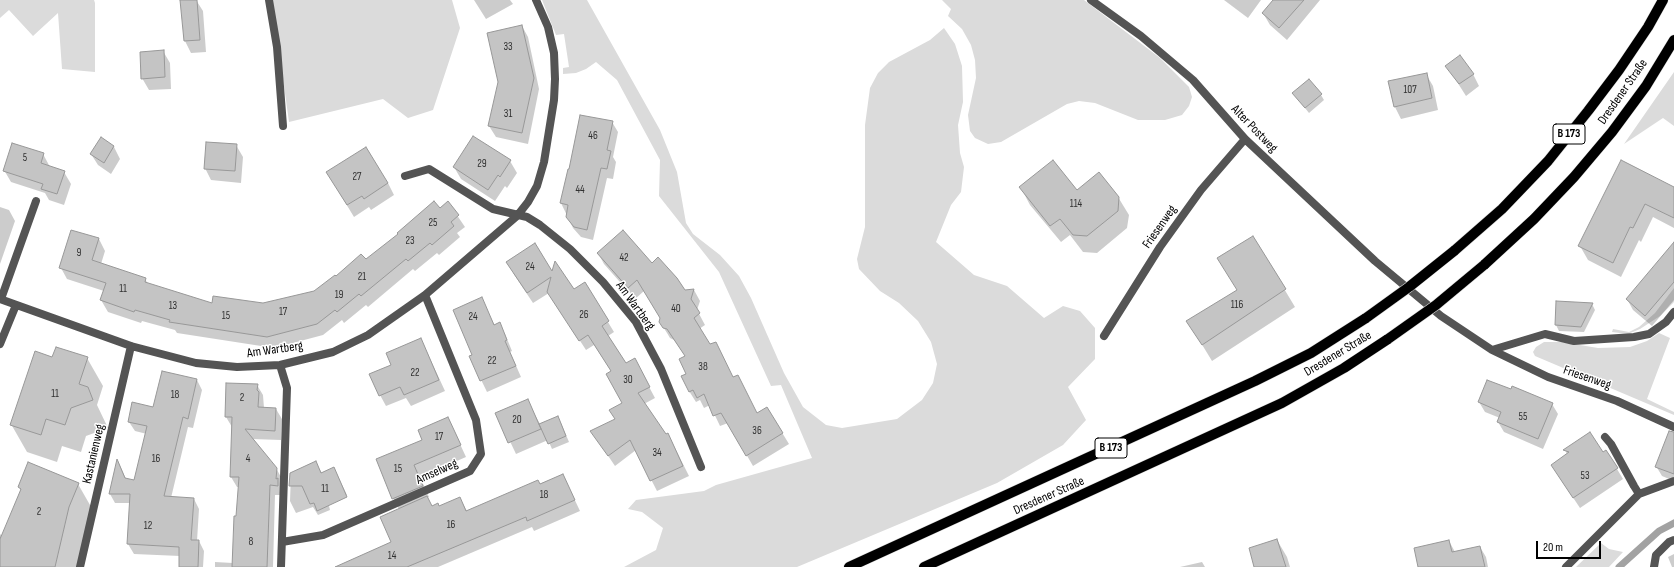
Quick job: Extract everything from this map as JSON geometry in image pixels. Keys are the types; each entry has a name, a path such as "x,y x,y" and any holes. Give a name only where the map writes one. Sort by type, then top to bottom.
{"main road":[{"name":"B 173","path":"849,567 1255,381 1311,352 1366,318 1409,287 1454,251 1502,209 1548,161 1619,70 1648,27 1663,0"},
{"name":"Dresdener Straße","path":"924,567 1282,403 1344,368 1388,339 1436,305 1484,266 1534,219 1612,132 1674,40"}],"street":[{"path":"270,0 277,48 283,126"},
{"name":"Am Wartberg","path":"1,299 131,346 196,363 237,367 280,364 333,352 368,335 425,296 517,216 528,202 536,186 544,162 554,100 554,53 548,27 536,0"},
{"name":"Alter Postweg","path":"1091,0 1141,36 1193,80 1245,138 1396,279"},
{"name":"Friesenweg","path":"1104,336 1160,247 1201,190 1245,138"},
{"name":"Am Wartberg","path":"405,176 429,169 493,209 517,216 527,217 540,225 570,249 603,282 636,322 661,369 701,467"},
{"path":"1,299 36,201"},
{"name":"Friesenweg","path":"1396,279 1441,316 1492,350 1548,377 1617,401 1674,427"},
{"name":"Amselweg","path":"282,542 323,535 470,471 481,454 476,420 425,296"},
{"path":"0,344 16,305"},
{"path":"1492,350 1545,334 1574,341 1634,337 1649,334 1666,322 1674,312"},
{"name":"Kastanienweg","path":"80,567 131,346"},
{"path":"280,364 287,388 281,567"},
{"path":"1605,437 1611,444 1639,494"},
{"path":"1566,567 1639,494 1674,481"},
{"path":"1654,567 1656,555 1669,542 1674,540"}],"shaded area":[{"path":"0,0 94,0 95,72 62,69 58,13 33,36 9,10 0,18"},
{"path":"272,0 452,0 460,28 433,110 408,118 383,99 289,122"},
{"path":"542,0 587,0 660,130 677,172 686,223 693,234 720,255 739,276 751,298 784,373 803,407 826,425 842,428 897,419 922,400 933,383 937,364 931,342 918,321 899,303 880,291 859,269 857,259 865,227 865,125 870,88 878,73 889,62 930,40 944,28 955,44 962,66 963,102 958,125 960,153 964,167 961,192 951,205 936,242 974,275 1007,286 1044,318 1063,306 1080,311 1095,328 1095,359 1068,387 1086,420 1063,445 997,483 797,567 624,567 656,550 663,528 642,512 628,509 636,500 704,491 716,485 812,458 781,385 771,386 719,272 659,196 660,160 617,80 596,62 586,69 576,73 563,74 563,68 569,67 564,34 556,35"},
{"path":"942,0 1084,0 1160,58 1189,87 1192,97 1189,106 1182,115 1165,120 1138,120 1095,103 1079,101 1067,104 1001,142 988,144 975,138 970,131 968,115 976,78 975,60 971,45 962,29 948,16 951,9"},
{"path":"1674,72 1674,126 1663,118 1624,144"},
{"path":"1674,288 1674,302 1660,316 1640,329 1628,334 1612,332 1613,329 1629,332 1639,327 1655,313"},
{"path":"1659,333 1670,338 1647,399 1674,412 1674,415 1535,356 1533,352 1536,347 1544,342 1562,342 1598,348 1630,347 1647,341"},
{"path":"1601,543 1609,549 1623,552 1609,567 1576,567"}],"building":[{"path":"180,0 197,0 200,40 184,41"},
{"path":"1273,0 1304,0 1279,28 1262,13"},
{"path":"522,25 534,78 522,133 488,126 498,82 487,33"},
{"path":"164,50 165,77 141,79 140,52"},
{"path":"1460,55 1474,74 1459,84 1445,66"},
{"path":"1427,73 1432,98 1394,107 1388,81"},
{"path":"1309,79 1322,94 1305,108 1292,93"},
{"path":"580,115 613,121 607,150 611,151 607,169 601,168 587,230 574,227 566,217 568,205 560,203 569,169"},
{"path":"473,136 511,160 500,177 498,175 488,190 453,167"},
{"path":"101,137 114,146 104,163 90,154"},
{"path":"206,142 237,144 235,171 204,169"},
{"path":"12,143 44,153 41,163 65,171 57,194 41,189 43,184 3,171"},
{"path":"366,147 388,183 364,199 362,196 347,205 326,172"},
{"path":"1053,160 1077,190 1099,172 1119,197 1118,211 1087,236 1073,235 1060,219 1050,226 1019,187"},
{"path":"1621,160 1674,187 1674,218 1645,204 1633,228 1630,227 1613,263 1578,246"},
{"path":"434,201 440,208 448,201 459,215 451,222 454,226 432,245 430,243 408,261 406,259 361,296 359,294 337,312 335,310 317,324 267,337 169,322 170,320 135,310 134,312 100,300 106,283 59,268 71,230 99,238 92,260 146,278 145,282 212,303 213,296 263,303 314,291 335,275 336,276 361,254 366,259 398,234 397,233"},
{"path":"623,230 652,263 658,257 677,278 685,290 694,289 691,299 700,313 694,318 710,344 716,342 733,377 738,375 757,413 767,407 783,433 746,456 721,413 713,416 704,394 697,398 693,390 689,392 681,376 686,374 679,359 685,356 667,329 663,328 659,322 660,318 637,280 628,288 597,253"},
{"path":"1253,236 1286,289 1202,345 1186,321 1237,290 1217,258"},
{"path":"1674,242 1674,282 1645,316 1626,299"},
{"path":"535,243 552,271 555,261 574,289 585,282 609,321 602,326 626,363 635,358 650,387 638,393 666,434 668,433 683,466 650,481 630,440 608,456 590,431 615,419 609,410 622,403 606,374 611,371 588,335 579,341 547,292 551,277 527,293 506,262"},
{"path":"482,297 494,325 500,322 507,340 505,341 516,366 480,381 469,356 472,355 453,310"},
{"path":"1556,301 1593,303 1581,327 1555,325"},
{"path":"421,338 439,380 404,395 400,387 379,396 369,374 391,365 386,353"},
{"path":"56,347 88,357 79,384 88,387 93,400 71,408 65,425 46,419 41,435 10,425 35,351 52,357"},
{"path":"162,371 197,379 188,419 183,417 164,496 194,498 191,540 199,540 198,567 179,567 179,547 127,544 130,494 109,494 117,459 125,478 134,480 147,426 128,422 132,402 153,407"},
{"path":"1487,380 1511,389 1512,386 1553,403 1538,439 1497,422 1501,412 1478,402"},
{"path":"226,383 258,384 258,407 276,408 275,431 245,429 277,468 276,479 278,478 278,486 270,485 267,567 232,567 234,516 236,516 239,477 230,477 232,417 225,417"},
{"path":"528,399 541,429 508,443 495,413"},
{"path":"558,416 566,436 548,444 539,424"},
{"path":"448,417 461,445 414,465 423,486 392,499 376,459 422,440 418,430"},
{"path":"1669,431 1674,432 1674,474 1655,467"},
{"path":"1590,432 1603,452 1606,450 1618,468 1573,498 1551,465 1569,452 1563,450"},
{"path":"316,461 321,473 334,467 347,497 317,511 314,503 310,504 302,486 289,486 290,473"},
{"path":"28,462 79,483 69,507 55,567 0,567 0,539 21,489 18,487"},
{"path":"563,474 575,500 527,521 526,517 407,567 335,567 391,542 380,517 427,496 432,506 438,503 439,506 460,497 466,511 538,480 540,484"},
{"path":"1277,539 1286,567 1254,567 1249,548"},
{"path":"1449,540 1452,552 1480,546 1485,567 1418,567 1414,548"}],"waterway":[{"path":"1619,567 1659,531 1674,523"}]}
